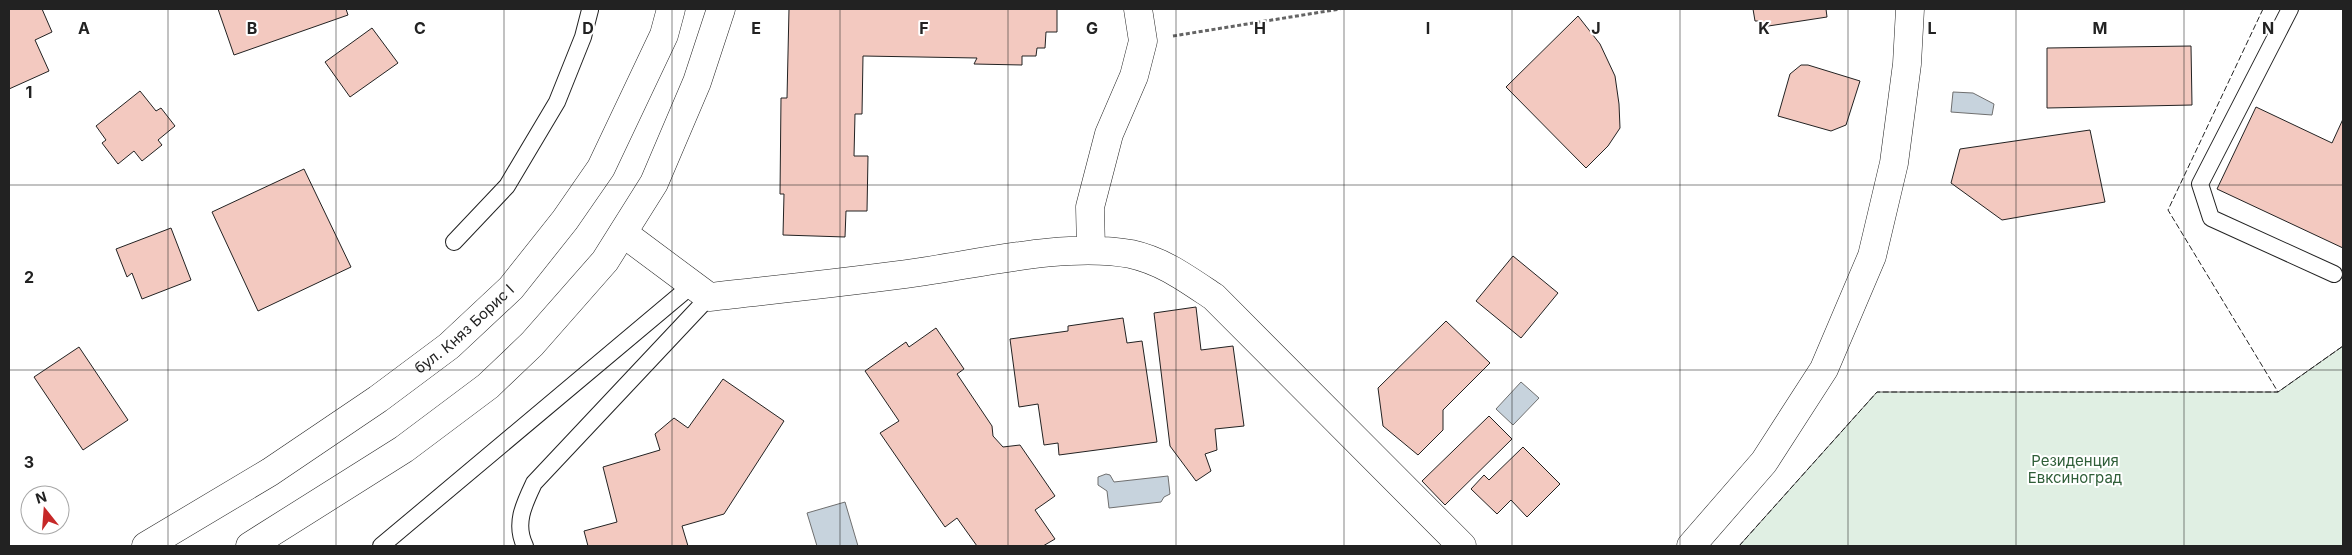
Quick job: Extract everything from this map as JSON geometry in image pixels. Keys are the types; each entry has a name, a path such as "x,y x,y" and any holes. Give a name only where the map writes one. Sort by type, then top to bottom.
{"main road":[{"name":"бул. Княз Борис I","path":"146,546 270,472 378,399 449,346 511,288 565,220 601,168 664,35 671,9"},
{"path":"250,546 404,449 488,386 532,344 599,268 654,183 697,82 722,9"},
{"path":"1091,250 1090,208 1109,134 1134,76 1143,41 1138,9"},
{"path":"1691,546 1764,462 1824,369 1872,256 1894,163 1907,64 1910,9"},
{"path":"623,233 701,291 917,273 1038,255 1091,250 1131,254 1167,265 1214,297 1462,546"}],"lane":[{"path":"2290,9 2200,184 2212,218 2334,274"},
{"path":"454,242 507,186 557,102 583,37 590,10"},
{"path":"381,546 701,291"},
{"path":"525,546 519,535 521,510 534,483 701,291"}],"path":[{"path":"1143,41 1340,9"}],"green space":[{"name":"Резиденция Евксиноград","path":"2343,346 2343,546 1739,546 1877,392 2278,392"}],"shaded area":[{"path":"1953,92 1973,93 1994,104 1992,115 1951,112"},
{"path":"1521,382 1539,398 1513,425 1496,409"},
{"path":"1106,474 1110,475 1114,482 1168,476 1170,494 1164,497 1161,502 1109,508 1107,491 1098,485 1098,477"},
{"path":"845,502 858,546 817,546 807,513"}],"building":[{"path":"9,9 42,9 52,32 35,40 49,71 9,89"},
{"path":"218,9 346,9 348,15 234,55"},
{"path":"789,9 1057,9 1057,32 1046,32 1045,48 1037,48 1036,56 1022,56 1022,65 974,64 977,58 863,56 862,114 855,114 854,156 868,156 867,211 846,211 845,237 783,235 784,194 780,194 781,98 787,98"},
{"path":"1753,9 1826,9 1827,17 1762,27 1761,21 1755,21"},
{"path":"1578,16 1600,44 1615,76 1619,104 1620,128 1608,146 1586,168 1506,87"},
{"path":"372,28 398,63 350,97 325,62"},
{"path":"2191,46 2192,105 2047,108 2047,48"},
{"path":"1801,65 1808,65 1860,81 1846,125 1831,131 1778,116 1790,74"},
{"path":"140,91 156,111 161,108 175,126 158,140 162,145 142,161 134,151 118,164 102,143 106,140 96,126"},
{"path":"2256,107 2332,143 2343,119 2343,248 2217,189"},
{"path":"2090,130 2105,202 2002,220 1951,183 1960,149"},
{"path":"304,169 351,267 258,311 212,212"},
{"path":"171,228 191,280 142,299 132,273 127,277 116,249"},
{"path":"1513,256 1558,293 1521,338 1476,301"},
{"path":"1196,307 1201,350 1233,346 1244,426 1215,429 1217,450 1205,454 1211,471 1196,481 1170,446 1154,313"},
{"path":"1123,318 1127,343 1142,341 1157,442 1059,455 1058,443 1044,445 1038,404 1019,407 1010,339 1068,331 1068,326"},
{"path":"1446,321 1490,363 1443,410 1443,430 1418,455 1383,426 1378,388"},
{"path":"936,328 964,369 957,374 992,426 993,436 1003,447 1020,445 1055,496 1035,510 1055,539 1043,546 977,546 957,518 945,527 880,433 899,421 865,371 906,342 909,347"},
{"path":"79,347 128,420 83,450 34,377"},
{"path":"723,379 784,421 724,514 682,526 688,546 588,546 584,531 617,522 603,467 660,450 655,434 674,418 688,428"},
{"path":"1489,416 1512,439 1445,505 1422,481"},
{"path":"1523,447 1560,484 1527,517 1511,500 1497,514 1471,489 1484,475 1489,480"}],"fence":[{"path":"2263,9 2168,210 2278,392"},
{"path":"1739,546 1877,392 2278,392 2343,346"}]}
